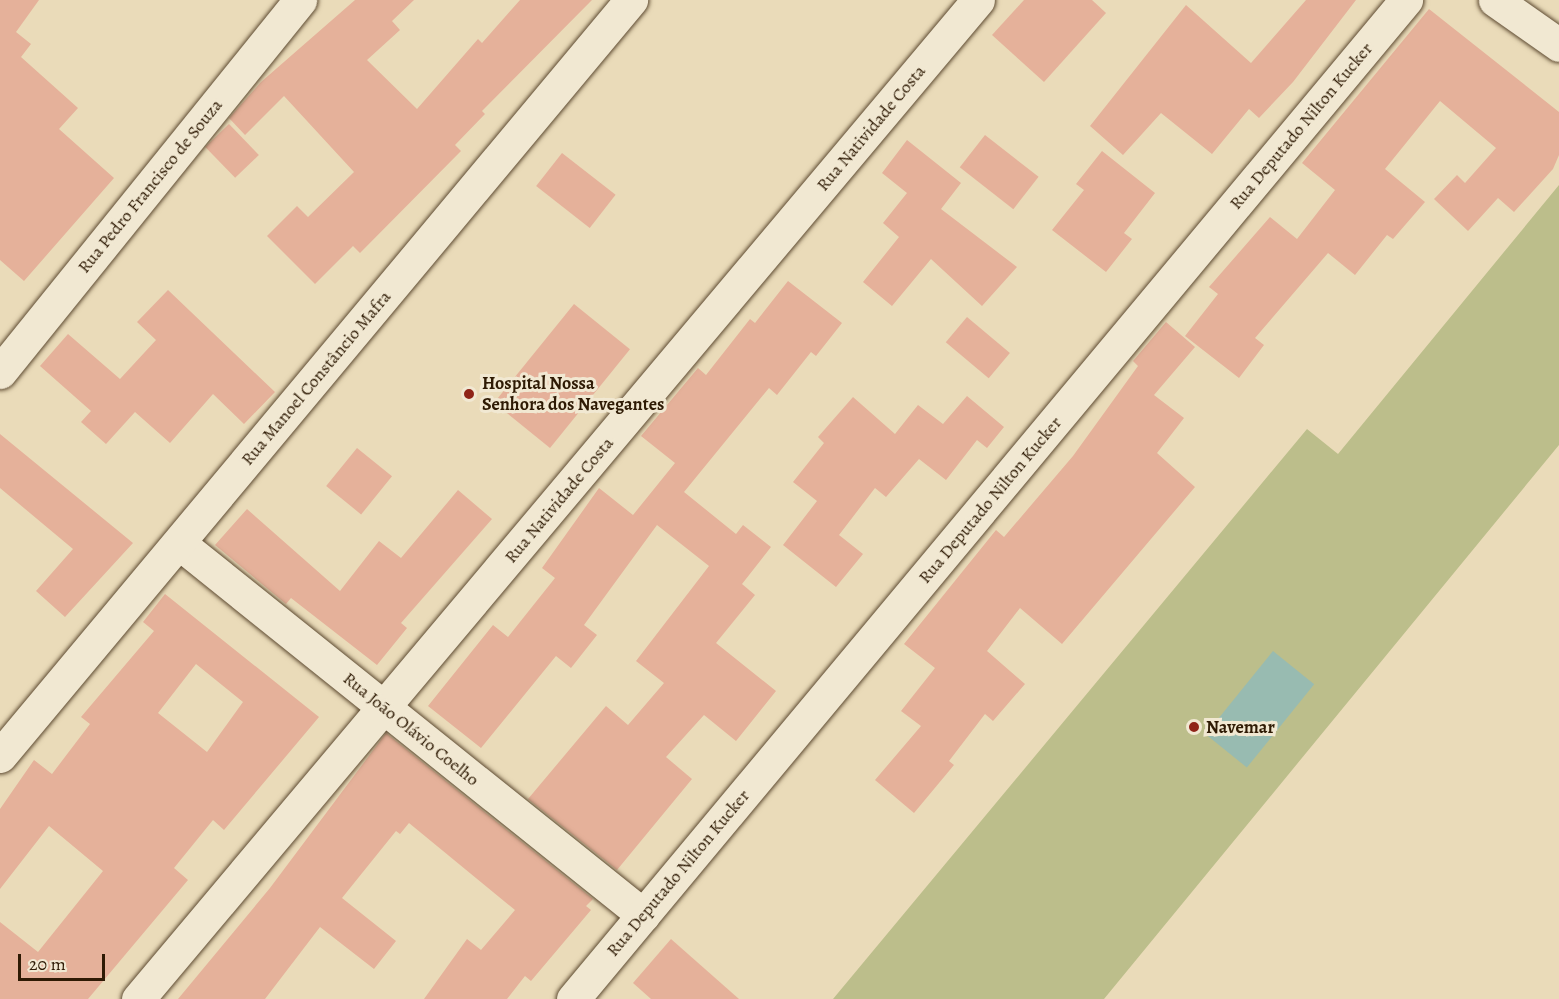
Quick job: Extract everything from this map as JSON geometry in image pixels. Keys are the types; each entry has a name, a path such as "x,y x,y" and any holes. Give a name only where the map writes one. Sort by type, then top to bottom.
{"street":[{"name":"Rua Pedro Francisco de Souza","path":"0,372 300,0"},
{"name":"Rua Manoel Constâncio Mafra","path":"0,756 631,0"},
{"name":"Rua Natividade Costa","path":"138,999 978,0"},
{"name":"Rua Deputado Nilton Kucker","path":"573,999 1406,0"},
{"path":"1506,3 1559,45"},
{"name":"Rua João Olávio Coelho","path":"179,543 644,915"}],"green space":[{"name":"Navemar","path":"1559,185 1559,445 1104,999 833,999 1307,429 1338,454"}],"water":[{"path":"1273,651 1314,684 1247,768 1206,734"}],"building":[{"path":"0,0 39,0 16,32 31,44 21,57 78,108 59,129 114,178 24,281 0,260"},
{"path":"355,0 414,0 392,21 400,30 367,60 417,109 478,39 482,43 520,0 592,0 482,111 485,114 455,145 461,151 360,253 353,246 315,284 267,236 297,206 308,217 354,172 284,96 245,135 229,118 261,82"},
{"path":"1024,0 1092,0 1106,13 1044,82 992,35"},
{"path":"1306,0 1356,0 1293,82 1259,118 1249,109 1212,154 1161,113 1123,155 1090,126 1186,5 1251,63"},
{"path":"1429,9 1559,112 1559,155 1553,169 1514,212 1498,198 1468,231 1434,199 1457,175 1465,183 1496,148 1440,101 1385,169 1425,202 1393,239 1387,235 1355,275 1328,253 1255,338 1264,345 1239,378 1185,336 1218,294 1209,287 1270,217 1297,239 1335,190 1302,163"},
{"path":"229,124 259,155 235,178 205,147"},
{"path":"985,135 1039,177 1013,209 960,167"},
{"path":"907,140 961,183 941,209 1017,267 982,306 931,259 892,306 863,282 899,237 883,223 907,193 882,173"},
{"path":"1102,151 1155,193 1124,233 1132,239 1106,272 1052,230 1084,190 1076,184"},
{"path":"562,153 616,195 590,228 536,186"},
{"path":"788,281 842,323 816,356 811,352 777,395 769,388 684,492 736,534 743,525 771,547 742,584 755,595 716,643 776,691 736,741 704,715 666,757 692,779 617,870 528,799 606,706 628,725 664,683 636,661 709,566 657,525 584,625 597,635 571,668 556,656 481,748 428,706 493,625 508,637 555,578 542,568 599,488 633,515 675,463 641,436 698,368 706,375 750,319 755,323"},
{"path":"168,290 275,392 244,424 213,394 170,443 135,412 106,444 81,422 91,411 40,366 68,334 120,379 156,340 137,322"},
{"path":"574,304 630,349 550,448 494,403"},
{"path":"967,317 1010,353 989,378 946,342"},
{"path":"1166,322 1195,347 1154,395 1184,418 1157,453 1195,487 1062,644 1020,608 987,651 1025,684 993,721 985,714 949,761 954,765 914,813 875,780 921,726 901,711 935,668 904,644 996,530 1004,537 1073,456 1138,366 1133,361"},
{"path":"967,396 1004,427 987,448 977,440 946,480 919,459 886,497 875,488 839,535 863,554 836,587 783,545 817,501 793,482 824,443 818,437 853,397 895,434 918,405 943,424"},
{"path":"0,434 133,543 65,617 36,591 73,549 0,488"},
{"path":"357,448 392,476 361,514 326,486"},
{"path":"458,490 492,519 401,623 407,628 377,665 291,598 286,604 215,545 247,509 340,591 379,541 401,558"},
{"path":"165,594 319,717 224,830 213,820 174,868 188,880 88,999 0,999 0,922 38,952 103,871 49,826 0,889 0,809 34,760 52,774 90,724 81,717 154,631 143,622","holes":["196,664 243,702 207,752 158,713"]},
{"path":"386,733 593,899 586,906 591,910 531,981 525,976 507,999 424,999 467,939 481,950 515,910 409,823 400,834 396,831 342,898 396,941 374,969 320,927 265,999 178,999 270,888"},
{"path":"671,939 739,999 651,999 633,983"}],"place":[{"name":"Hospital Nossa Senhora dos Navegantes","path":"469,394"},
{"name":"Navemar","path":"1194,727"}]}
